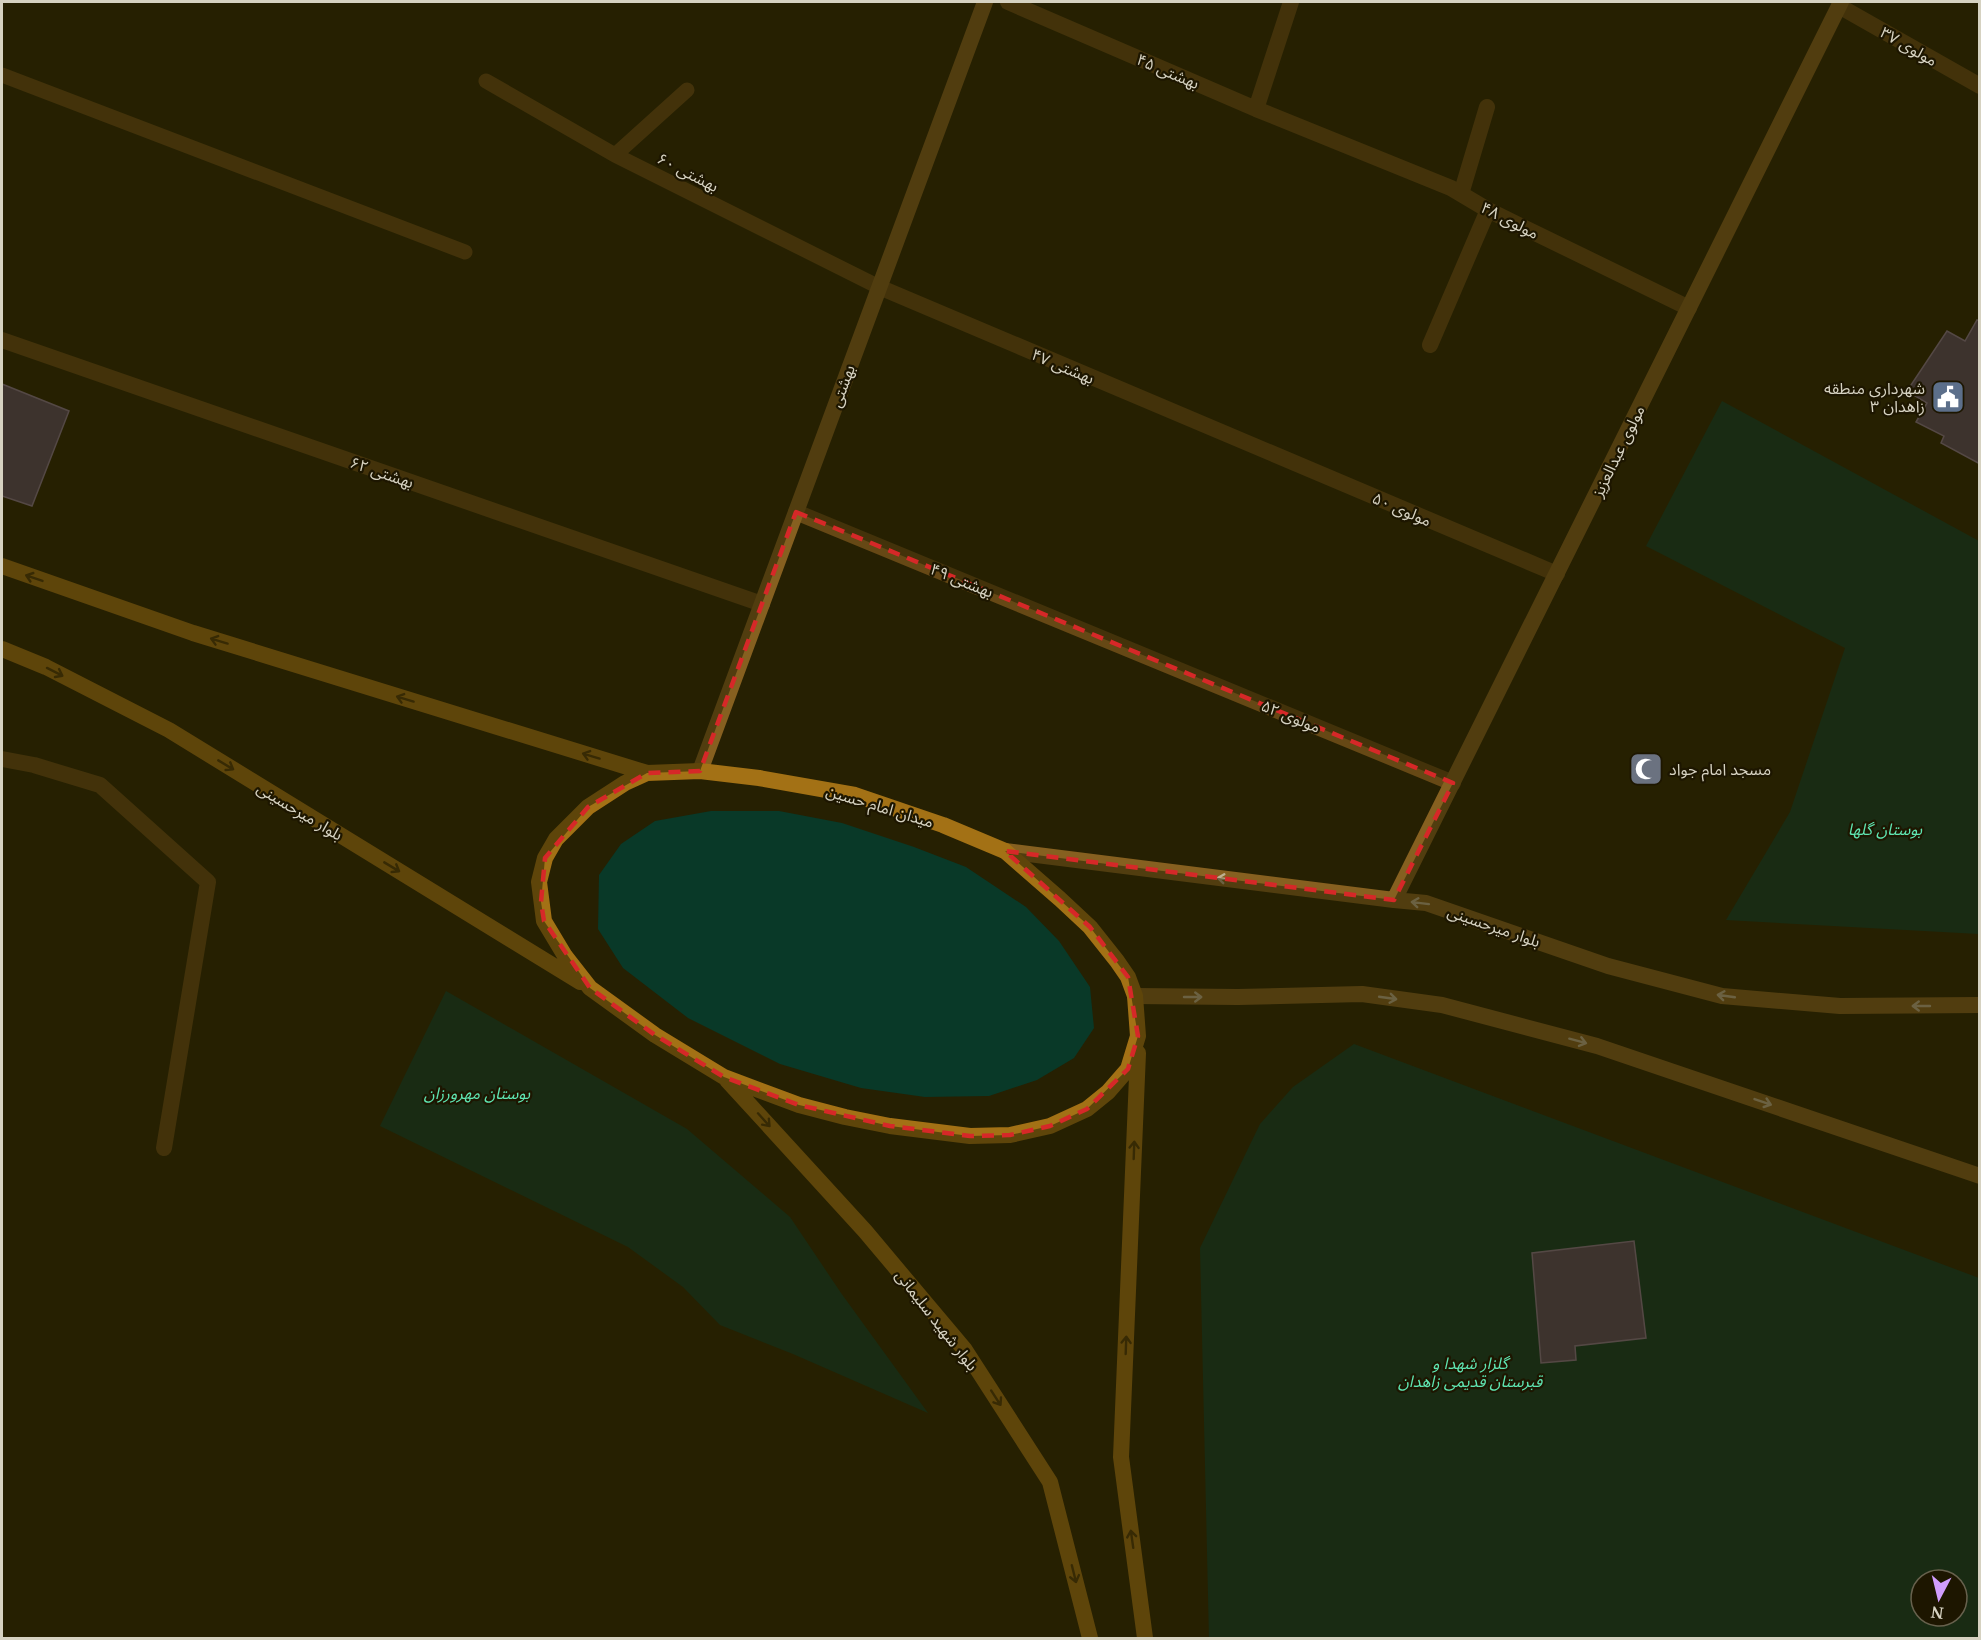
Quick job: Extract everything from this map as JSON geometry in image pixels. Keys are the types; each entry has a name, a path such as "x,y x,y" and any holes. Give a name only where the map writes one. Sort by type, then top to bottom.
{"main road":[{"name":"بهشتی","path":"700,771 985,2"},
{"name":"مولوی عبدالعزیز","path":"1395,900 1840,4"},
{"path":"2,566 193,633 647,773"},
{"name":"بلوار میرحسینی","path":"2,649 46,668 168,730 590,988"},
{"name":"میدان امام حسین","path":"700,771 759,778 855,795 943,825 1005,851 1090,927 1128,977 1135,996 1138,1035 1128,1069 1108,1092 1087,1109 1050,1126 1010,1135 970,1136 931,1132 845,1117 799,1105 724,1077 655,1035 590,988 565,956 544,921 539,882 544,858 556,839 588,807 625,783 647,773 700,771"},
{"name":"بلوار میرحسینی","path":"1005,851 1425,903 1608,966 1722,996 1840,1006 1980,1005"},
{"path":"1135,996 1238,997 1362,994 1442,1005 1597,1046 1980,1176"},
{"path":"1138,1035 1121,1457 1145,1638"},
{"name":"بلوار شهید سلیمانی","path":"724,1077 865,1231 964,1350 1050,1482 1090,1638"}],"street":[{"name":"بهشتی ۴۵","path":"1008,2 1256,109 1329,137"},
{"path":"1256,109 1291,2"},
{"name":"مولوی ۳۷","path":"1840,4 1980,86"},
{"path":"1461,194 1487,107"},
{"name":"مولوی ۴۸","path":"1329,137 1451,188 1488,210 1689,308"},
{"path":"1430,345 1488,210"},
{"name":"بهشتی ۴۷","path":"879,287 1247,444"},
{"name":"بهشتی ۶۲","path":"2,340 762,604"},
{"name":"مولوی ۵۰","path":"1247,444 1557,574"},
{"name":"بهشتی ۴۹","path":"796,512 1128,649"},
{"name":"مولوی ۵۲","path":"1128,649 1453,783"},
{"path":"2,759 34,765 100,785 208,882 164,1148"}],"lane":[{"path":"2,75 465,252"},
{"name":"بهشتی ۶۰","path":"486,81 615,155 879,287"},
{"path":"615,155 687,90"}],"highlighted area":[{"path":"796,512 1453,783 1394,900 1005,851 1090,927 1128,977 1138,1036 1128,1069 1087,1109 1050,1126 1010,1135 970,1136 890,1126 799,1105 724,1077 655,1035 590,988 544,921 541,902 545,858 588,807 647,773 700,771"}],"green space":[{"name":"بوستان گلها","path":"1722,401 1979,541 1979,934 1726,920 1790,812 1845,648 1646,546"},
{"path":"711,811 779,811 842,823 966,867 1026,907 1059,941 1090,987 1094,1028 1074,1058 1037,1080 989,1096 925,1097 861,1088 780,1064 688,1018 623,968 598,929 599,875 621,844 655,821"},
{"name":"بوستان مهرورزان","path":"446,991 687,1129 790,1217 841,1293 928,1413 720,1325 683,1287 628,1247 380,1126"},
{"name":"گلزار شهدا و قبرستان قدیمی زاهدان","path":"1354,1044 1979,1278 1979,1638 1209,1638 1200,1248 1260,1124 1293,1087"}],"building":[{"name":"شهرداری منطقه ۳ زاهدان","path":"1977,320 1980,321 1980,464 1941,443 1944,436 1916,422 1927,403 1907,391 1947,331 1965,341"},
{"path":"2,384 69,411 32,506 2,496"},
{"path":"1634,1241 1646,1338 1575,1346 1576,1360 1541,1363 1532,1253"}],"place":[{"name":"شهرداری منطقه ۳ زاهدان","path":"1948,397"},
{"name":"مسجد امام جواد","path":"1646,769"}]}
